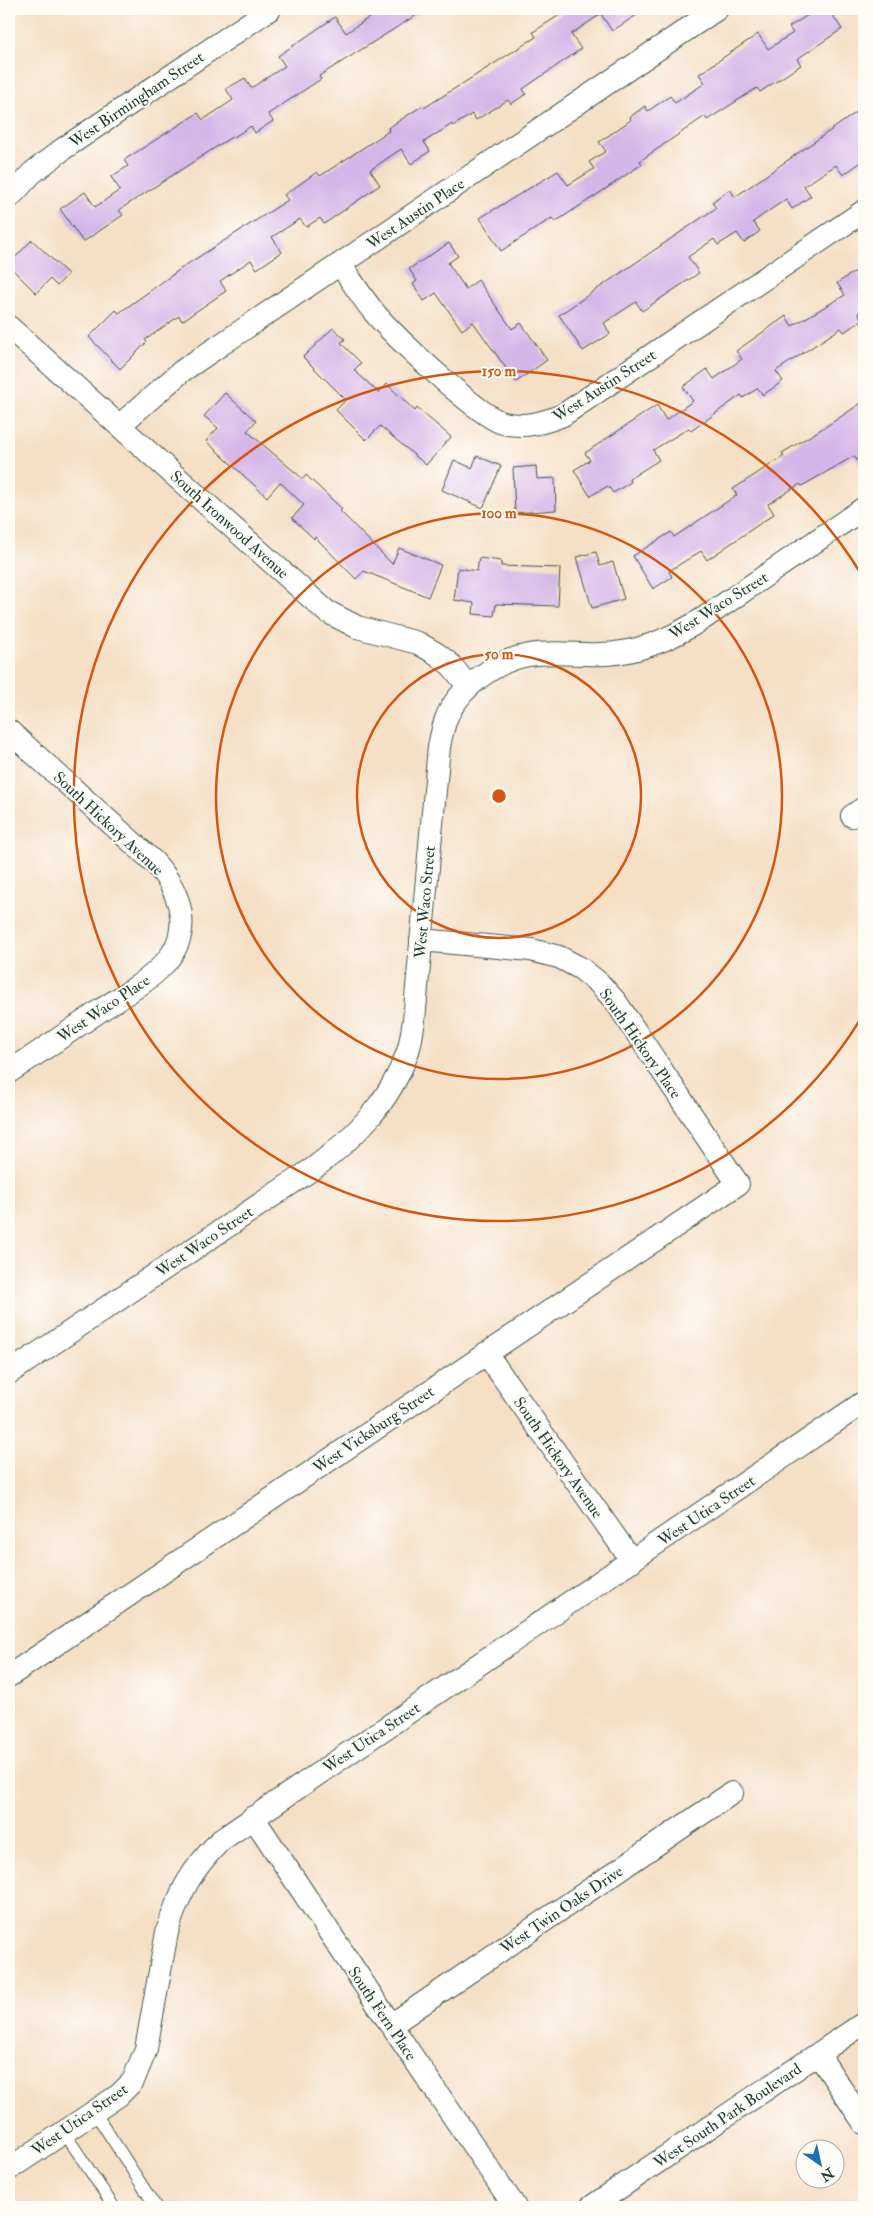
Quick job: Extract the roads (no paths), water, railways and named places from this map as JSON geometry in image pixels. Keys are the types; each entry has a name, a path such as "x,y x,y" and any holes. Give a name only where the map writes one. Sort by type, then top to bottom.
{"street":[{"name":"West Birmingham Street","path":"9,198 32,173 62,149 270,9"},
{"name":"West Austin Place","path":"120,425 182,371 717,9"},
{"name":"West Austin Street","path":"340,264 373,311 394,334 474,405 490,418 502,423 530,426 563,415 864,211"},
{"name":"South Ironwood Avenue","path":"9,326 326,610 357,627 418,643 444,660 470,687"},
{"name":"West Waco Street","path":"9,1373 314,1168 360,1130 378,1109 408,1053 414,1020 439,747 449,713 470,687 495,668 512,659 529,655 616,653 654,645 687,629 704,618 864,508"},
{"name":"South Hickory Avenue","path":"12,741 154,862 171,883 180,906 181,930"},
{"name":"West Waco Place","path":"9,1072 151,976 172,953 181,930"},
{"name":"South Hickory Place","path":"421,940 531,950 559,957 580,968 599,983 616,1002 738,1184"},
{"name":"West Vicksburg Street","path":"9,1676 738,1184"},
{"name":"South Hickory Avenue","path":"486,1353 632,1561"},
{"name":"West Utica Street","path":"9,2168 119,2095 133,2081 140,2068 146,2049 167,1932 179,1895 188,1878 221,1840 864,1402"},
{"name":"West Twin Oaks Drive","path":"390,2025 732,1793"},
{"name":"South Fern Place","path":"253,1817 390,2025 515,2207"},
{"name":"West South Park Boulevard","path":"591,2207 616,2200 864,2022"},
{"path":"818,2054 864,2123"}],"lane":[{"path":"94,2111 156,2207"},
{"path":"64,2132 114,2207"}]}
